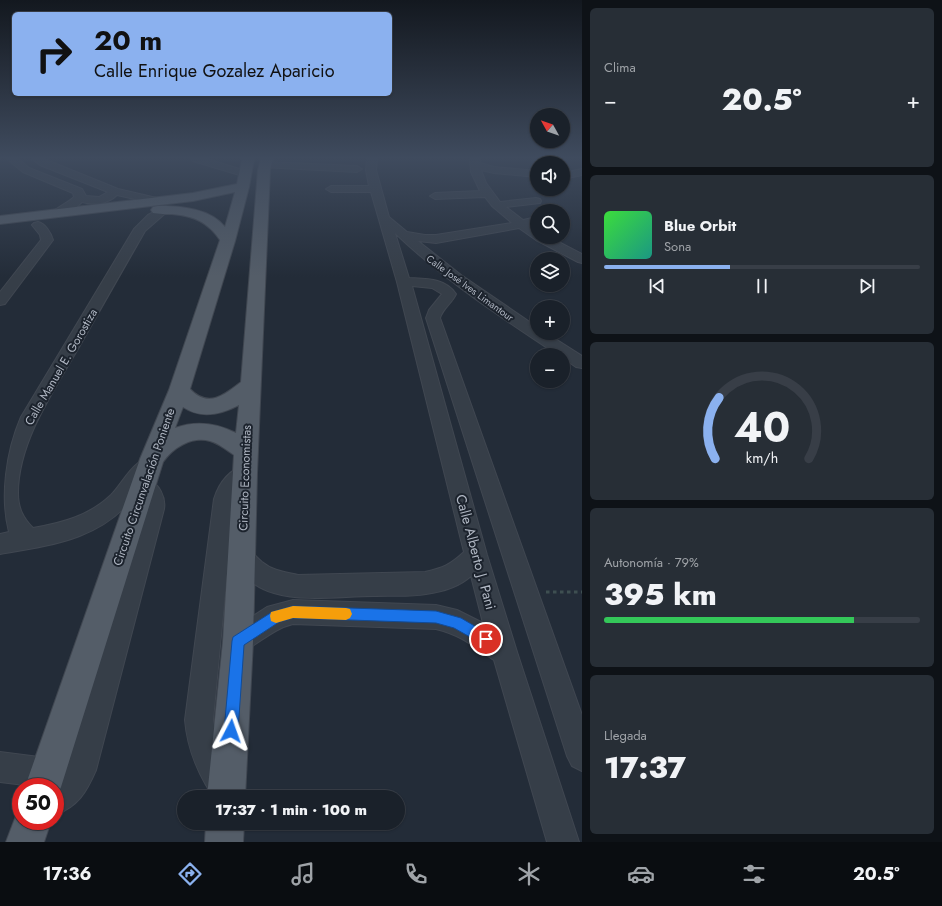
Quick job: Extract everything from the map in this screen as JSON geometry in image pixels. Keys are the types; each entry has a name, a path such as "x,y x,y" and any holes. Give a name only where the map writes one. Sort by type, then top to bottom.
{"main road":[{"path":"0,230 139,212 188,198"},
{"path":"189,213 202,212 213,206 214,202 200,198"},
{"name":"Circuito Circunvalación Poniente","path":"46,778 152,459 179,390 228,241 244,198"},
{"name":"Circuito Economistas","path":"227,790 238,641 242,557 254,198"},
{"path":"0,220 58,213 160,206 189,213 205,219 216,226 228,241"},
{"path":"179,390 185,398 199,406 214,407 233,398 249,386"},
{"path":"152,459 160,449 171,440 194,432 210,432 218,435 245,462"},
{"path":"25,842 29,830"},
{"name":"Circuito Economistas","path":"224,842 225,830"}],"street":[{"path":"58,213 70,207 80,198"},
{"path":"81,198 85,200 99,200 103,198"},
{"path":"137,198 160,206"},
{"name":"Calle Alberto J. Pani","path":"378,198 404,282 476,556 563,842"},
{"path":"494,198 498,205 519,224 530,231"},
{"path":"498,205 536,201"},
{"name":"Calle Manuel E. Gorostiza","path":"28,539 14,524 8,504 8,482 20,440 30,418 140,229 160,206"},
{"name":"Calle José Ives Limantour","path":"385,218 420,251 487,302 582,363"},
{"path":"403,235 425,239 436,239 509,227 530,222"},
{"path":"0,301 43,246 46,240 46,235 38,225"},
{"path":"553,244 582,259"},
{"path":"404,282 437,285 447,290 449,294 447,299 436,308 433,318 582,756"},
{"path":"447,299 487,302"},
{"path":"0,544 70,530 93,520 112,508 127,492 152,459"},
{"path":"220,790 206,757 201,739 199,720 224,499 226,490 245,462"},
{"path":"64,795 73,784 81,770 154,509 156,500 144,486"},
{"path":"242,557 254,570 274,582 298,586 425,582 447,578 461,570 476,556"},
{"path":"238,641 276,616 293,612 436,617 457,622 477,633 504,652"},
{"path":"0,767 38,778"}],"path":[{"path":"552,592 582,592"}],"slow traffic":[{"path":"276,616 293,612 346,614"}],"route":[{"path":"231,731 238,641 260,625 276,616 293,612 436,617 457,622 486,639"}]}
